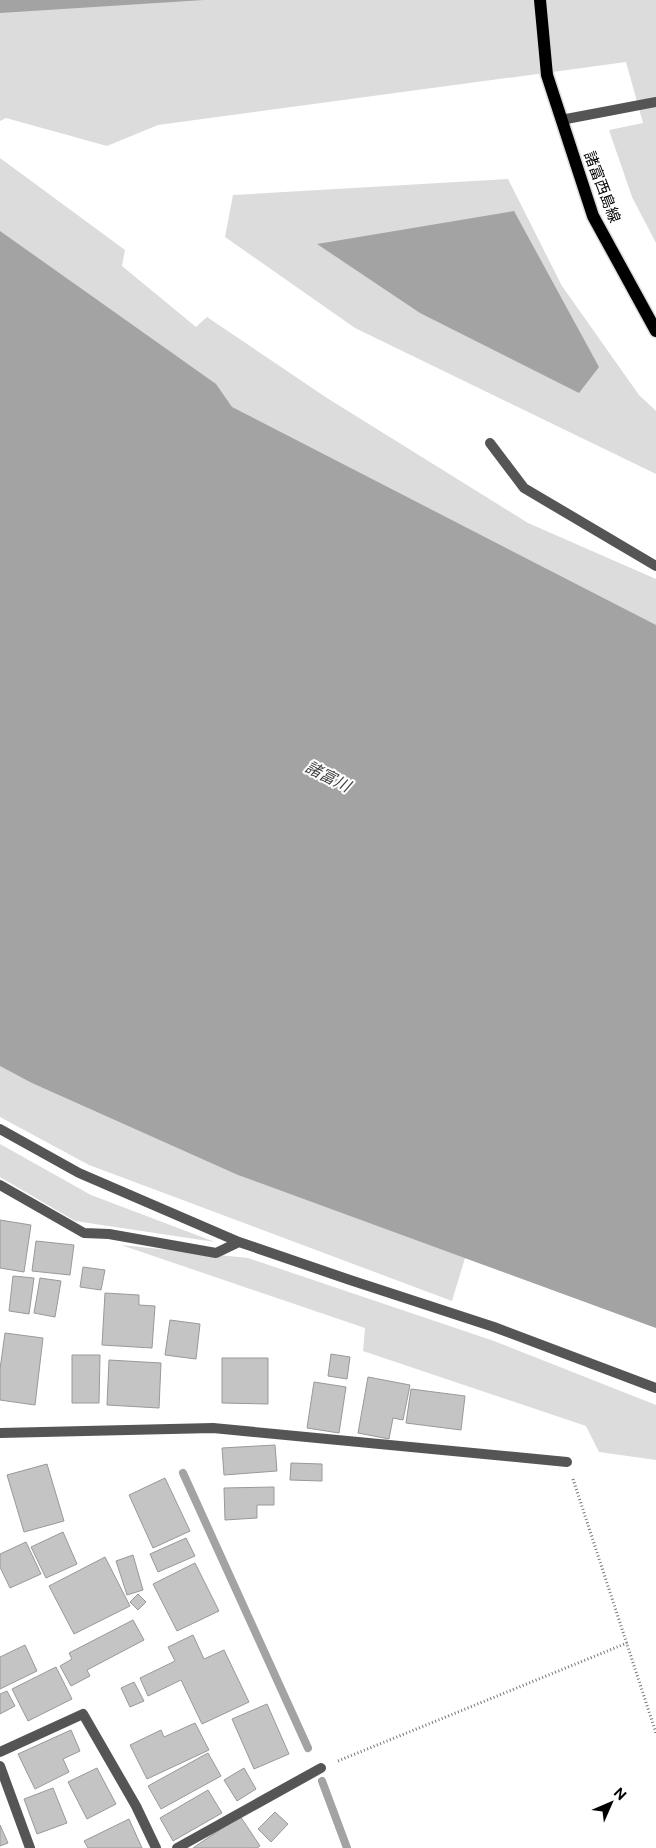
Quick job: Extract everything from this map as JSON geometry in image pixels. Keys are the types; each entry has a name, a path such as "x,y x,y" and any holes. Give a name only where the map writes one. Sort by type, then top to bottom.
{"main road":[{"name":"諸富西島線","path":"540,0 547,75 593,216 656,331"}],"street":[{"path":"561,120 656,102"},
{"path":"490,443 524,488 656,566"},
{"path":"0,1129 79,1173 239,1242 494,1327 656,1388"},
{"path":"0,1185 84,1233 109,1234 216,1253 239,1242"},
{"path":"0,1433 213,1428 567,1462"},
{"path":"0,1752 83,1714 136,1806 156,1848"},
{"path":"0,1766 30,1848"},
{"path":"177,1848 322,1768"}],"path":[{"path":"567,1462 656,1732"},
{"path":"322,1768 626,1643"}],"shaded area":[{"path":"0,0 656,0 656,243 632,197 609,130 643,123 626,62 158,125 107,146 6,118 0,121"},
{"path":"0,158 125,250 122,266 196,327 207,317 327,398 528,523 656,579 656,645 255,440 0,258"},
{"path":"508,179 562,286 639,395 656,411 656,474 355,328 225,237 233,195"},
{"path":"0,1036 656,1328 465,1258 452,1301 89,1165 0,1117"},
{"path":"0,1144 91,1195 215,1242 75,1221 0,1177"},
{"path":"121,1245 248,1258 494,1341 656,1405 656,1460 599,1452 586,1426 363,1351 365,1328"}],"water":[{"path":"0,0 204,0 0,13"},
{"path":"514,211 599,367 579,393 420,313 317,244"},
{"name":"諸富川","path":"0,231 216,384 232,407 656,625 656,1328 238,1175 32,1083 0,1066"}],"building":[{"path":"0,1220 31,1225 24,1272 0,1268"},
{"path":"36,1241 74,1245 70,1275 32,1271"},
{"path":"83,1267 105,1270 101,1290 80,1287"},
{"path":"13,1276 34,1278 29,1314 9,1311"},
{"path":"40,1278 61,1281 55,1317 34,1313"},
{"path":"105,1293 139,1295 139,1305 155,1306 152,1348 102,1345"},
{"path":"170,1320 200,1324 196,1359 165,1355"},
{"path":"5,1333 43,1338 35,1405 0,1400 0,1369"},
{"path":"331,1354 350,1357 347,1379 328,1376"},
{"path":"72,1355 100,1355 99,1403 72,1403"},
{"path":"222,1358 268,1358 268,1404 222,1403"},
{"path":"109,1360 161,1363 159,1408 107,1405"},
{"path":"368,1377 410,1385 403,1420 393,1418 389,1439 358,1433"},
{"path":"314,1382 346,1387 339,1433 307,1428"},
{"path":"411,1389 465,1396 461,1430 406,1423"},
{"path":"275,1445 277,1471 224,1475 222,1448"},
{"path":"291,1463 322,1464 322,1481 290,1480"},
{"path":"47,1464 64,1521 24,1532 7,1475"},
{"path":"165,1478 190,1531 153,1548 129,1495"},
{"path":"274,1487 274,1505 257,1505 257,1518 225,1520 224,1488"},
{"path":"63,1532 77,1564 46,1578 31,1547"},
{"path":"186,1538 195,1556 158,1572 150,1554"},
{"path":"26,1542 41,1574 10,1588 0,1567 0,1554"},
{"path":"133,1555 143,1590 127,1595 116,1561"},
{"path":"105,1557 130,1606 74,1634 49,1586"},
{"path":"195,1563 219,1611 177,1631 153,1584"},
{"path":"138,1594 146,1602 138,1610 130,1602"},
{"path":"133,1620 144,1640 87,1670 90,1676 71,1686 60,1666 72,1659 69,1653"},
{"path":"193,1635 204,1659 224,1650 249,1702 202,1724 181,1680 148,1696 140,1678 175,1661 168,1647"},
{"path":"25,1645 37,1671 0,1689 0,1657"},
{"path":"56,1667 72,1699 28,1721 12,1689"},
{"path":"134,1682 144,1701 130,1707 121,1688"},
{"path":"7,1691 15,1706 0,1714 0,1694"},
{"path":"267,1704 289,1754 254,1769 232,1719"},
{"path":"195,1723 209,1750 147,1779 130,1745 161,1730 164,1737"},
{"path":"71,1730 80,1751 63,1759 69,1772 35,1789 18,1754"},
{"path":"208,1753 221,1776 161,1809 148,1786"},
{"path":"97,1768 116,1804 87,1819 68,1782"},
{"path":"244,1768 256,1789 237,1801 224,1780"},
{"path":"53,1788 67,1823 37,1834 24,1799"},
{"path":"208,1790 222,1813 173,1841 160,1818"},
{"path":"275,1812 288,1824 271,1842 258,1829"},
{"path":"240,1816 260,1846 257,1848 193,1848"},
{"path":"129,1819 142,1848 88,1848 84,1841"},
{"path":"0,1825 8,1843 0,1846"}],"waterway":[{"path":"183,1473 308,1748"},
{"path":"322,1781 347,1848"}]}
